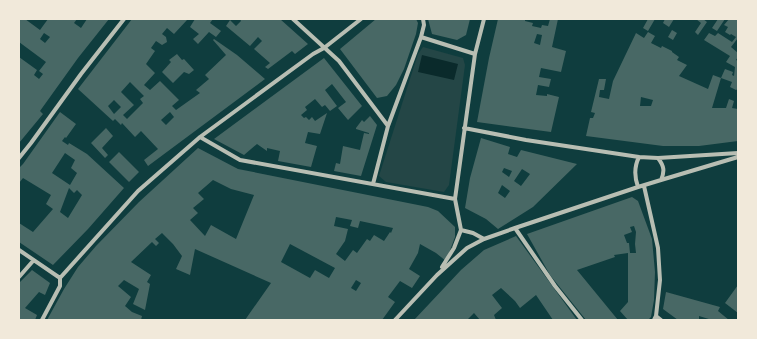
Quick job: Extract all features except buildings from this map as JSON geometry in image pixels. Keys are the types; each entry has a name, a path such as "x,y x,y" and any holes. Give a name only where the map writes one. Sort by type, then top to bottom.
{"street":[{"path":"19,158 124,19"},
{"path":"293,19 339,61 388,126"},
{"path":"42,320 60,286 60,278 138,191 200,137 313,54 324,48 361,19"},
{"path":"373,184 388,126 421,37 424,25 423,19"},
{"path":"436,275 454,248 461,230 455,199 475,54 484,19"},
{"path":"421,37 475,54"},
{"path":"464,128 526,140 639,157 658,158 738,153"},
{"path":"200,137 240,160 455,199"},
{"path":"638,187 635,180 635,165 639,157"},
{"path":"395,320 436,275 467,248 484,239 638,187 738,157"},
{"path":"658,158 664,165 664,174 661,180"},
{"path":"644,186 658,248 660,280 655,318 661,320"},
{"path":"515,228 555,286 582,320"},
{"path":"461,230 473,233 484,239"},
{"path":"19,250 60,278"},
{"path":"19,277 33,261"}],"shaded area":[{"path":"423,47 463,58 465,65 449,185 444,192 386,182 379,176 418,54"},
{"path":"422,55 458,64 454,80 418,72"}]}
